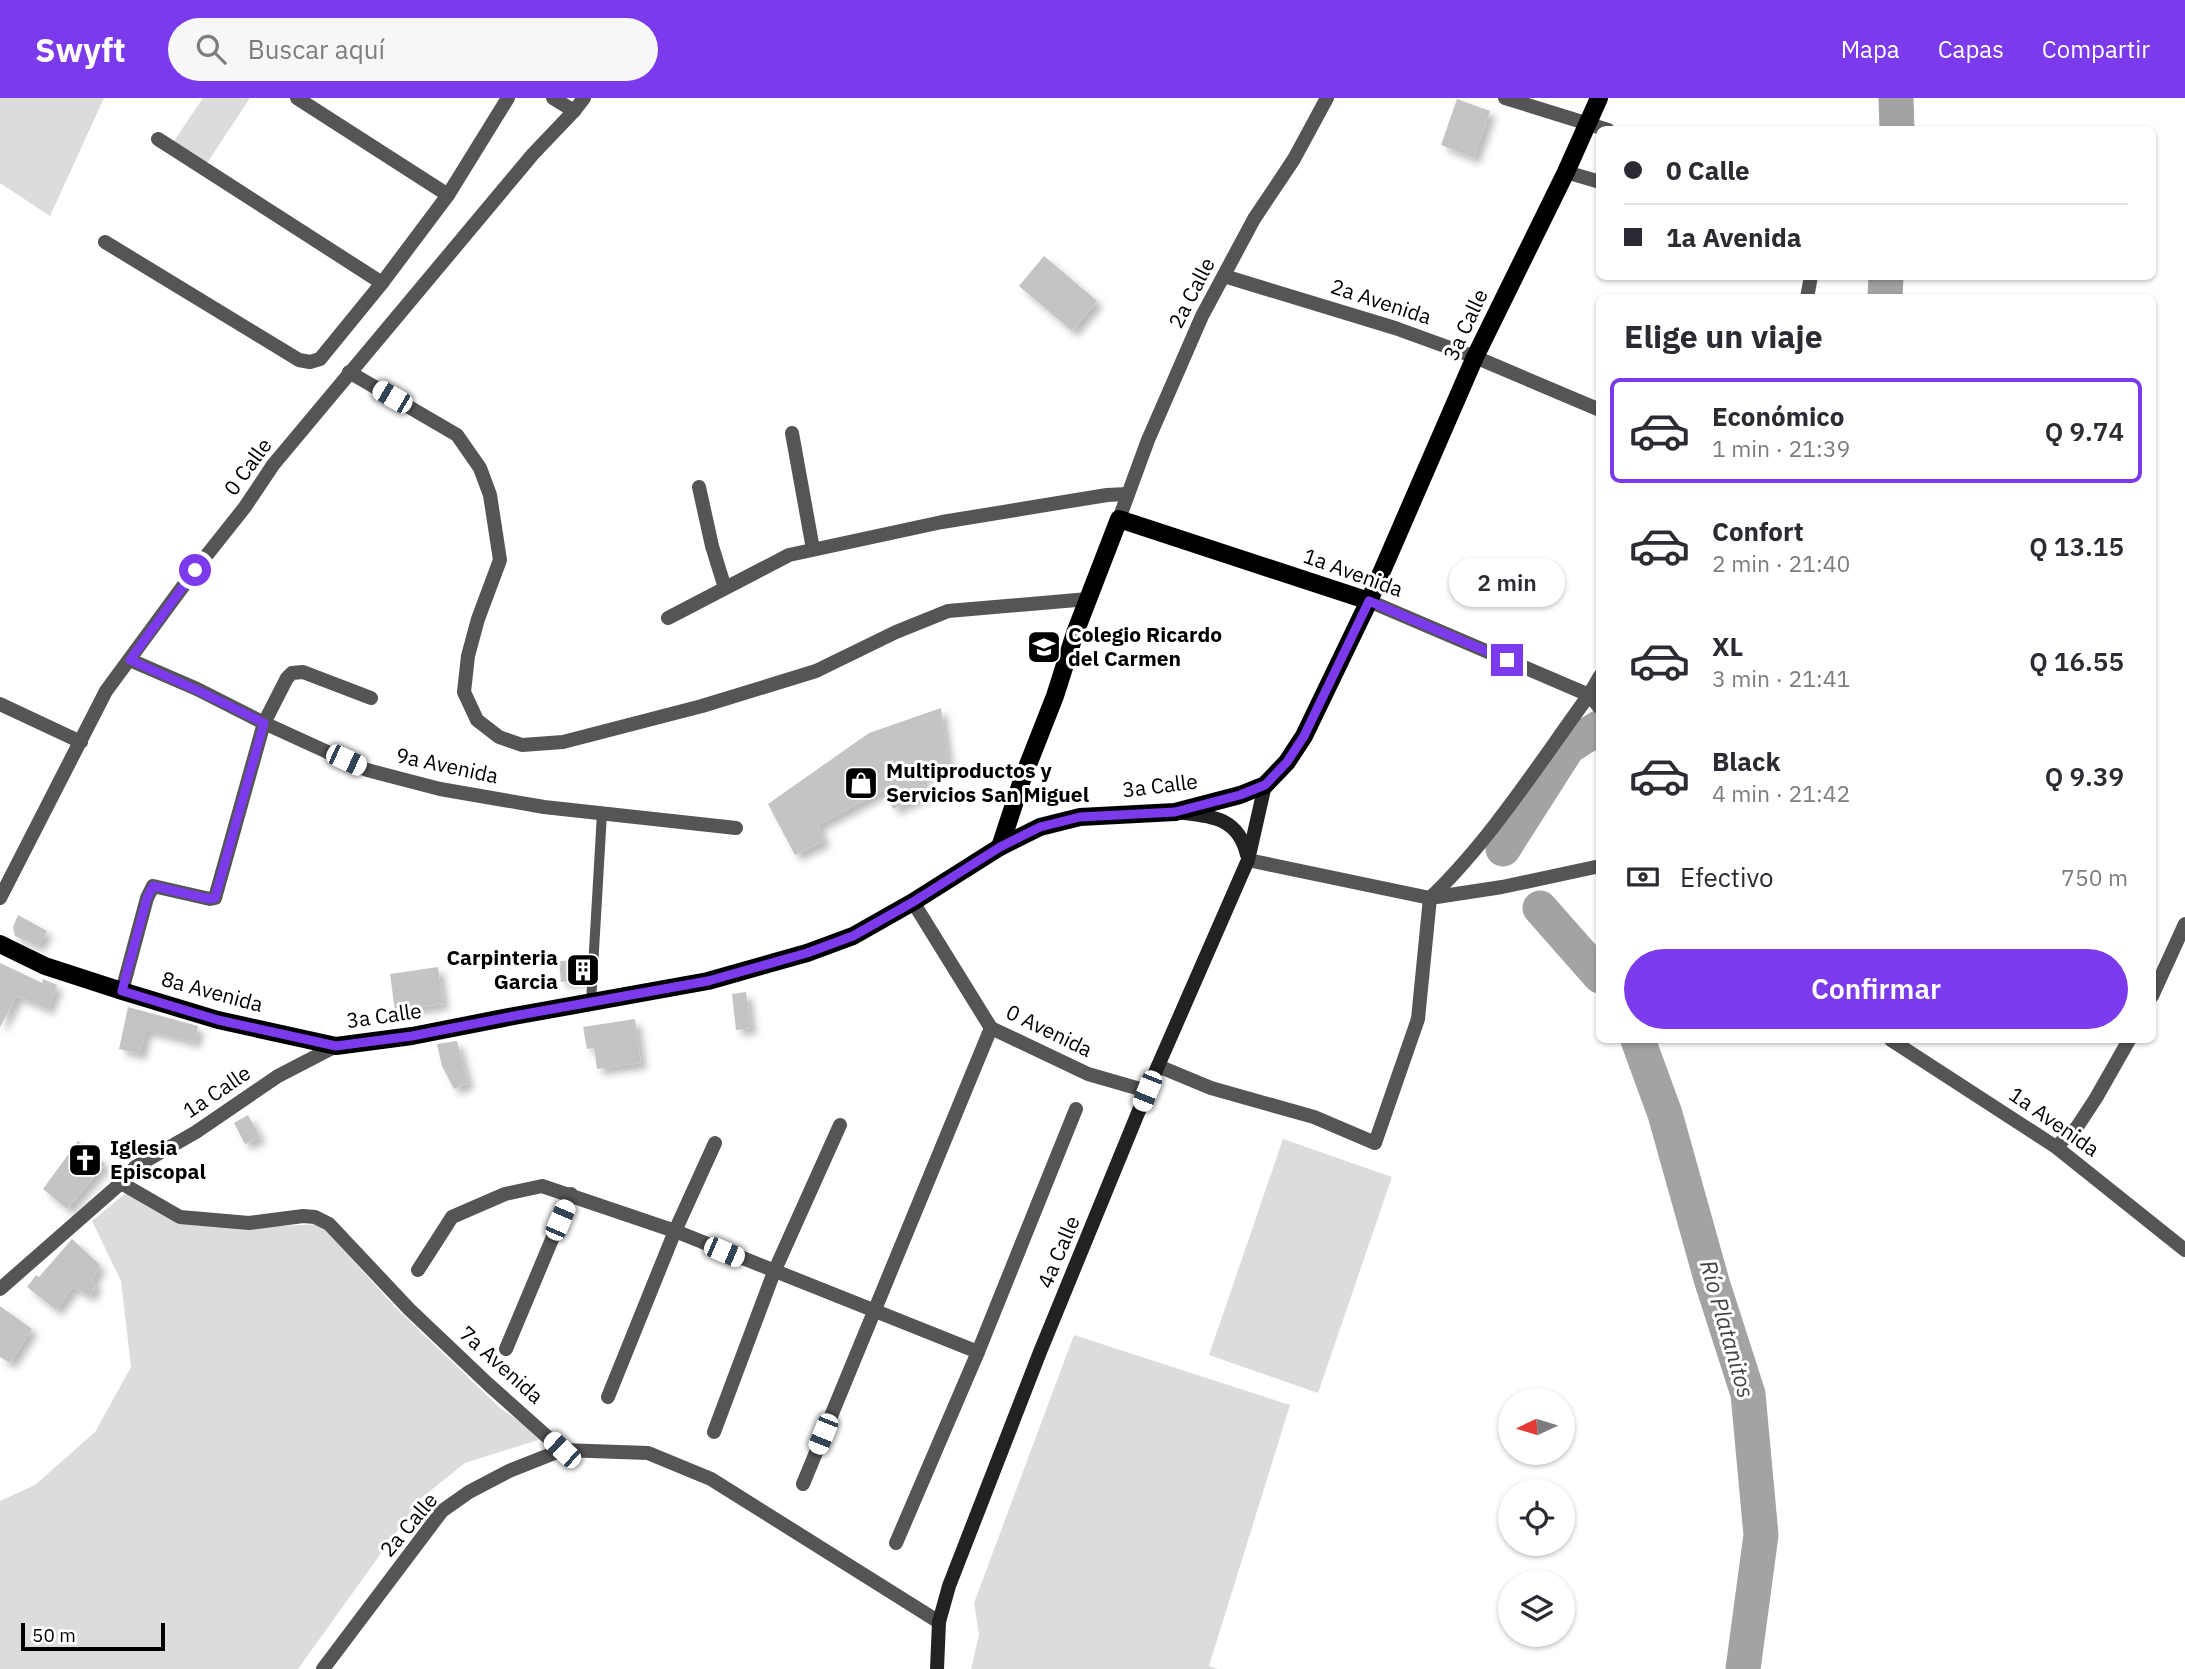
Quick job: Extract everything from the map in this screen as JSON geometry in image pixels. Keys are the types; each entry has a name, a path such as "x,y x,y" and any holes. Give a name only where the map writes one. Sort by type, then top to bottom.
{"main road":[{"name":"3a Calle","path":"336,1046 412,1036 708,981 807,953 853,936 1021,835 1059,821 1100,815 1175,812 1240,795 1265,785 1287,762 1304,736 1369,601 1475,357 1566,172 1598,98"},
{"name":"1a Avenida","path":"1119,519 1369,601"},
{"path":"1000,847 1119,519"},
{"name":"4a Calle","path":"937,1669 939,1622 954,1573 1040,1352 1147,1091 1248,860 1265,785"},
{"path":"1175,812 1219,818 1233,828 1244,842 1248,860"},
{"name":"8a Avenida","path":"0,944 45,966 122,991 218,1020 336,1046"}],"street":[{"path":"297,98 448,195"},
{"path":"553,98 574,111"},
{"name":"0 Calle","path":"0,898 106,691 245,507 273,465 533,154 584,98"},
{"name":"2a Calle","path":"1119,519 1202,316 1254,219 1294,159 1327,98"},
{"path":"1505,98 1596,127"},
{"path":"105,242 299,360 310,362 320,359 382,283 448,195 505,99"},
{"path":"159,139 382,283"},
{"path":"1566,172 1596,180"},
{"name":"2a Avenida","path":"1224,276 1395,328 1475,357 1596,408"},
{"path":"349,372 457,435 480,468 490,495 500,560 478,619 468,656 464,692 477,720 499,737 522,745 563,742 702,706 816,671 896,632 947,611 1088,599"},
{"path":"792,433 813,550"},
{"path":"699,487 712,546 725,588"},
{"path":"668,618 789,555 942,522 1127,494"},
{"name":"1a Avenida","path":"1369,601 1594,701"},
{"name":"9a Avenida","path":"130,660 367,770 440,789 544,807 736,828"},
{"path":"122,991 147,898 153,886 215,898 264,723 287,678 296,672 371,698"},
{"path":"1158,1066 1211,1088 1314,1117 1375,1143 1418,1019 1430,898 1455,874 1594,701"},
{"path":"0,704 82,742"},
{"path":"591,1002 602,813"},
{"path":"1248,860 1430,898 1502,887 1596,867"},
{"name":"0 Avenida","path":"913,902 991,1028 1088,1074 1147,1091"},
{"path":"2156,987 2185,924"},
{"path":"803,1484 991,1028"},
{"name":"1a Avenida","path":"1896,1043 2056,1147 2185,1250"},
{"path":"2056,1147 2077,1127 2127,1043"},
{"name":"1a Calle","path":"3,1283 121,1183 135,1167 196,1132 278,1076 336,1046"},
{"path":"897,1543 1076,1110"},
{"path":"714,1432 774,1272 841,1125"},
{"path":"608,1397 675,1231 715,1143"},
{"name":"7a Avenida","path":"121,1183 180,1217 249,1223 303,1216 316,1217 329,1224 408,1309 562,1450"},
{"path":"418,1270 452,1217 505,1194 542,1186 675,1231 774,1272 874,1308 978,1352"},
{"path":"506,1349 571,1194"},
{"path":"562,1450 648,1452 711,1479 939,1622"},
{"name":"2a Calle","path":"323,1669 442,1511 509,1471 562,1450"}],"shaded area":[{"path":"0,98 104,98 50,216 0,183"},
{"path":"203,98 250,98 205,166 172,144"},
{"path":"1283,1139 1392,1177 1318,1393 1209,1355"},
{"path":"128,1191 178,1218 241,1228 320,1224 396,1308 500,1408 544,1438 465,1463 420,1499 298,1669 0,1669 0,1501 35,1485 95,1432 131,1367 121,1281 92,1221"},
{"path":"1074,1335 1290,1405 1209,1666 1218,1669 971,1669 979,1635 974,1603"}],"building":[{"path":"1457,99 1490,111 1474,158 1441,145"},
{"path":"1044,256 1097,301 1072,331 1019,286"},
{"name":"Multiproductos y Servicios San Miguel","path":"941,708 948,763 922,777 927,794 893,809 886,789 818,825 824,841 795,855 768,804 869,733"},
{"path":"18,915 47,931 38,946 15,936 13,927"},
{"path":"586,960 584,980 561,982 559,961"},
{"path":"0,963 42,983 43,979 57,985 48,1009 17,996 0,1027"},
{"path":"438,967 443,1004 395,1011 390,974"},
{"path":"746,992 751,1028 736,1030 732,994"},
{"path":"128,1007 198,1026 195,1042 146,1030 140,1054 119,1049"},
{"path":"635,1019 641,1063 597,1069 594,1048 587,1049 583,1027"},
{"path":"457,1041 468,1083 454,1089 442,1066 437,1044"},
{"path":"248,1115 260,1137 245,1144 234,1123"},
{"path":"78,1141 105,1164 67,1209 43,1189"},
{"path":"72,1239 100,1265 92,1281 96,1286 89,1296 73,1287 56,1310 27,1287"},
{"path":"0,1306 32,1329 10,1363 0,1357"}],"waterway":[{"name":"Río Platanitos","path":"1896,98 1897,126"},
{"name":"Río Platanitos","path":"1885,294 1886,280"},
{"name":"Río Platanitos","path":"1503,849 1568,747 1596,730"},
{"name":"Río Platanitos","path":"1540,908 1596,971"},
{"name":"Río Platanitos","path":"1639,1043 1665,1114 1712,1282 1748,1394 1761,1535 1743,1669"}],"place":[{"name":"Colegio Ricardo del Carmen","path":"1044,647"},
{"name":"Multiproductos y Servicios San Miguel","path":"861,783"},
{"name":"Carpinteria Garcia","path":"583,970"},
{"name":"Iglesia Episcopal","path":"85,1160"}],"route":[{"path":"195,570 130,660 264,723 215,898 153,886 147,898 122,991 218,1020 336,1046 412,1036 708,981 807,953 853,936 1000,847 1040,827 1080,817 1175,812 1250,792 1265,785 1280,770 1304,736 1369,601 1507,660"}]}
